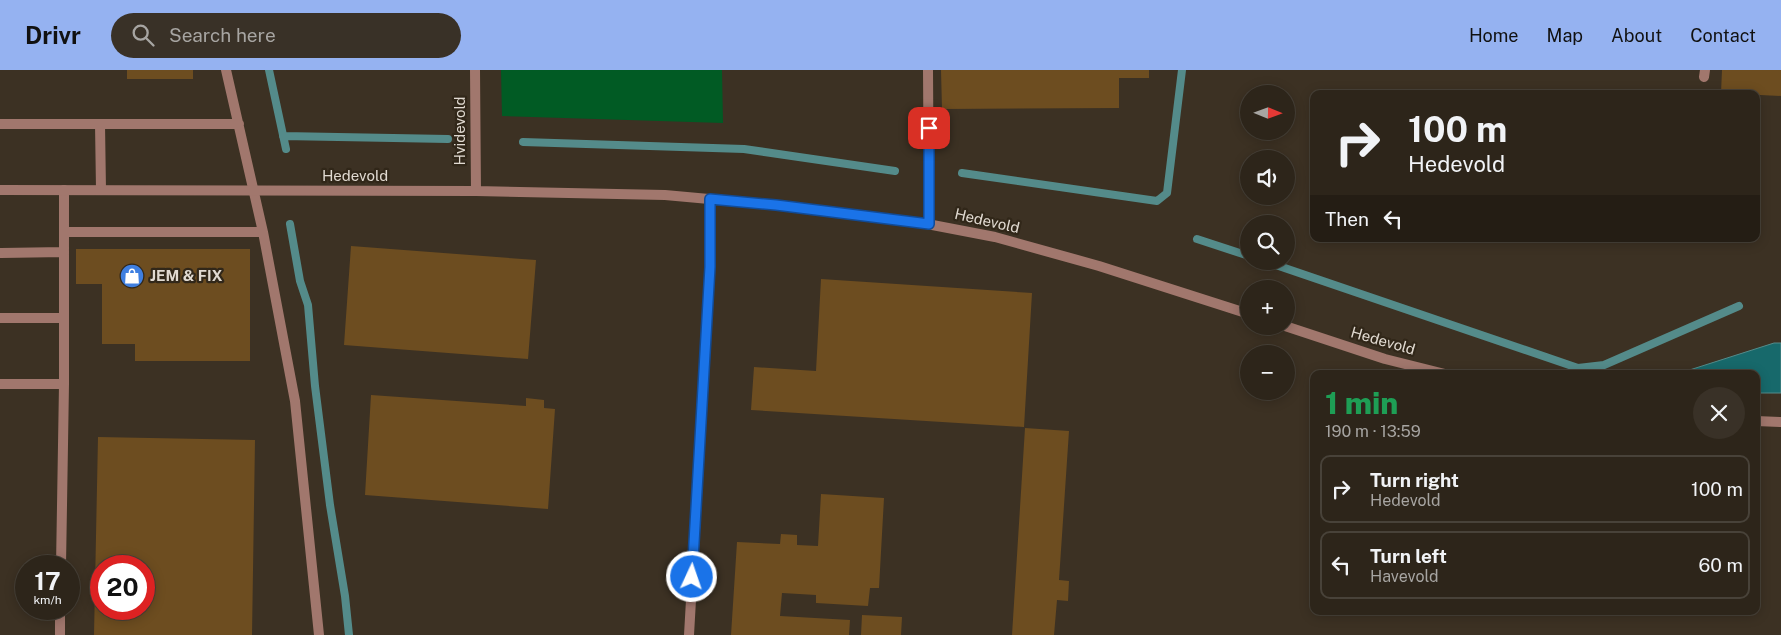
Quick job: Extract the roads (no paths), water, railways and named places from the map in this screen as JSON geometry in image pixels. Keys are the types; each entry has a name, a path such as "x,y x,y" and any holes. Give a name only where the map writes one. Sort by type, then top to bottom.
{"street":[{"path":"226,70 263,232 295,400 319,635"},
{"name":"Hvidevold","path":"475,70 476,192"},
{"path":"928,70 929,224"},
{"path":"0,124 239,124"},
{"path":"100,124 100,190"},
{"name":"Hedevold","path":"0,190 476,192 665,196 776,205 929,224 995,237 1099,266 1240,311"},
{"path":"61,555 64,190"},
{"path":"689,635 710,267 710,199"},
{"path":"64,232 263,232"},
{"path":"1,252 64,252"},
{"path":"0,318 64,318"},
{"name":"Hedevold","path":"1295,329 1385,359 1429,370"},
{"path":"0,384 64,384"},
{"path":"1760,421 1781,422"},
{"path":"60,620 60,635"}],"water":[{"path":"1774,343 1781,343 1781,393 1760,393 1760,370 1690,370"}],"waterway":[{"path":"269,70 286,149"},
{"path":"962,173 1157,201 1167,193 1182,70"},
{"path":"283,136 448,139"},
{"path":"523,142 744,149 895,171"},
{"path":"290,224 300,281 308,305 315,386 349,635"},
{"path":"1197,239 1240,253"},
{"path":"1290,270 1578,368 1604,365 1739,306"}],"place":[{"name":"JEM & FIX","path":"132,276"}]}
